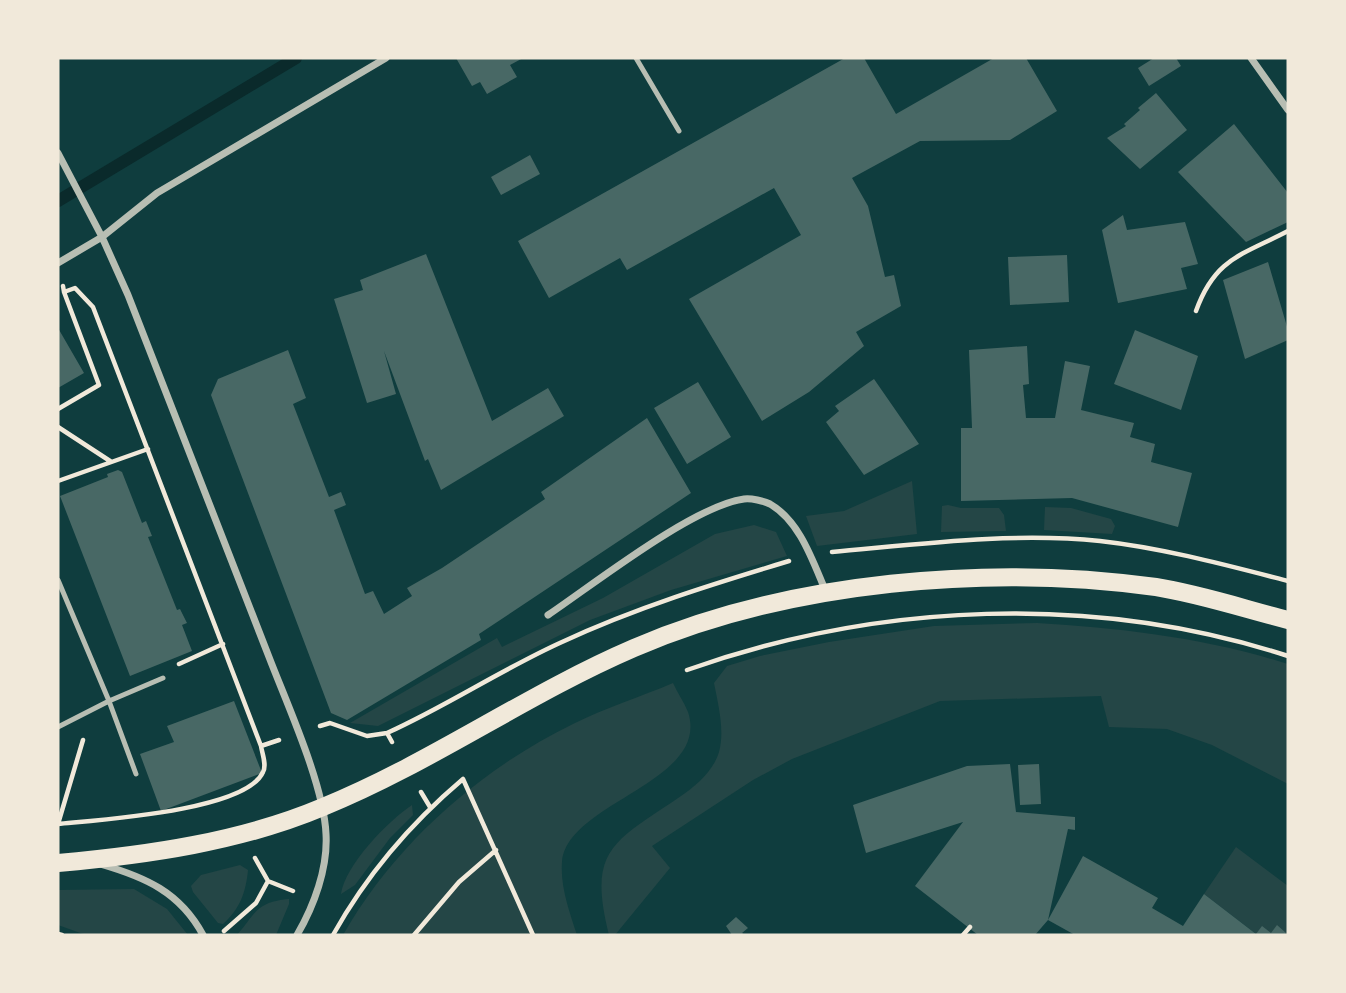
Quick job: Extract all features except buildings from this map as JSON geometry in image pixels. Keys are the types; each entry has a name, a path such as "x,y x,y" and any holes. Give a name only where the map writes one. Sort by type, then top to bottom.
{"main road":[{"path":"58,863 247,832 322,808 407,768 563,680 638,646 724,617 827,593 923,580 1066,578 1159,588 1288,620"}],"street":[{"path":"58,263 102,237 157,194 386,58"},
{"path":"1251,58 1288,110"},
{"path":"59,154 102,237 291,715 322,808 325,848 314,900 297,935"},
{"path":"548,615 696,516 746,498 767,503 785,515 810,555 827,593"},
{"path":"86,860 140,876 166,890 193,917 203,935"}],"lane":[{"path":"636,58 679,131"},
{"path":"58,580 109,701 136,774"},
{"path":"58,727 163,678"}],"path":[{"path":"1196,311 1205,287 1217,269 1288,231"},
{"path":"58,263 64,292 99,385 58,409"},
{"path":"64,292 75,288 93,307 261,746"},
{"path":"58,427 111,461"},
{"path":"58,481 148,449"},
{"path":"687,670 719,658 825,632 946,615 1075,614 1155,622 1288,656"},
{"path":"163,678 167,670 223,644"},
{"path":"92,709 58,824 189,808 235,793 258,867 268,881 346,913"},
{"path":"333,935 346,913 416,823 463,779 533,935"},
{"path":"415,935 459,882 496,850"},
{"path":"217,935 256,903 268,881"},
{"path":"963,935 970,927"}],"shaded area":[{"path":"912,481 917,534 817,546 806,516 844,511"},
{"path":"942,506 961,508 999,508 1004,515 1006,531 941,532"},
{"path":"1045,507 1071,508 1111,519 1115,526 1112,534 1044,530"},
{"path":"754,525 776,532 787,556 671,590 590,620 378,726 350,723 497,638 502,647 603,598 715,534"},
{"path":"1037,623 1101,628 1195,641 1288,664 1288,784 1212,745 1167,729 1109,727 1101,696 940,701 792,759 753,780 652,846 670,868 615,935 609,935 603,906 604,865 623,837 693,787 713,765 721,744 714,683 727,666 760,656 829,642 934,626"},
{"path":"673,683 688,712 689,736 679,757 660,774 587,823 570,841 562,862 566,900 577,935 343,935 364,902 414,840 473,787 538,743 573,724"},
{"path":"412,805 413,815 390,838 355,885 341,894 344,882 369,844"},
{"path":"1236,847 1288,886 1288,935 1256,934 1204,894"},
{"path":"240,865 248,870 241,900 223,924 218,923 191,886 201,875"},
{"path":"134,889 167,909 188,935 86,935 58,925 58,890"},
{"path":"289,899 276,935 237,935 263,906"}],"waterway":[{"path":"58,201 296,58"}]}
